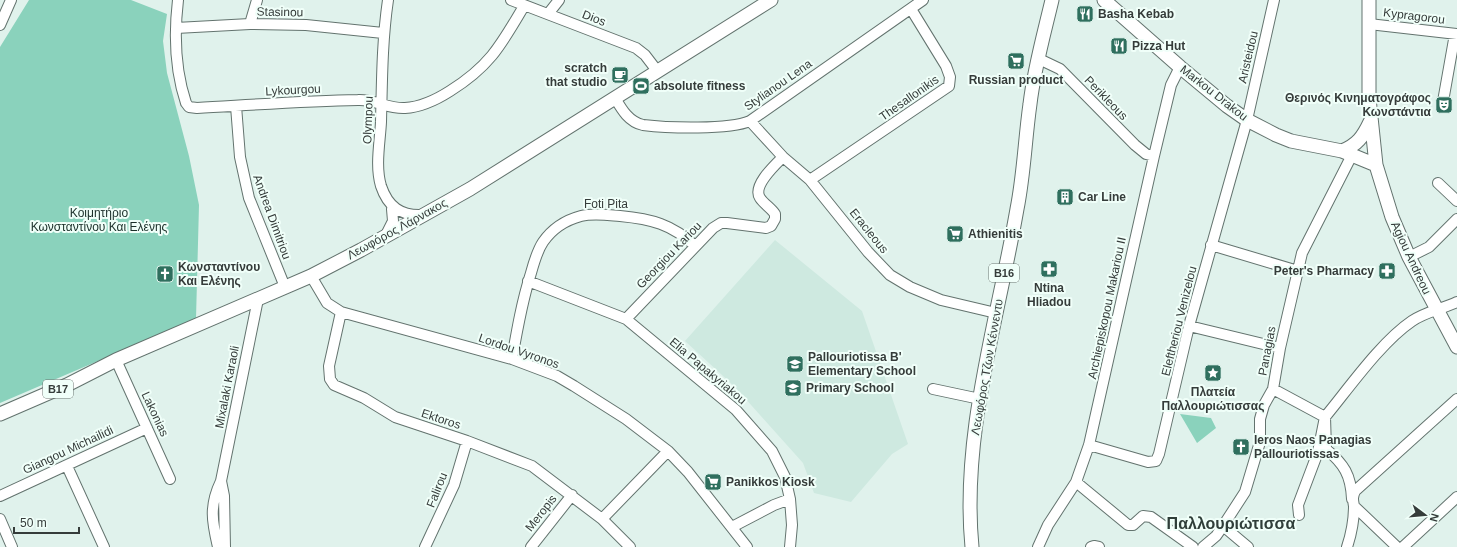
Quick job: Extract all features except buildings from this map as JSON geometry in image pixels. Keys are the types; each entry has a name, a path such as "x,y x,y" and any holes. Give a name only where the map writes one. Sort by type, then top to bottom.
{"main road":[{"name":"Λεωφόρος Λάρνακος","path":"0,414 68,385 116,360 311,276 385,237 470,189 771,0"},
{"name":"Λεωφόρος Τζων Κέννεντυ","path":"972,547 970,480 980,399 1017,210 1030,102 1052,0"},
{"name":"Markou Drakou","path":"1104,0 1180,67 1227,106 1247,120 1291,141 1347,153 1376,165"},
{"name":"Agiou Andreou","path":"1369,0 1370,121 1376,165 1392,217 1409,257 1457,347"},
{"path":"1347,153 1365,133 1370,121"},
{"name":"Markou Drakou","path":"1347,153 1356,148 1373,149"}],"street":[{"path":"0,25 11,0"},
{"path":"176,28 178,0"},
{"path":"250,24 257,0"},
{"name":"Olympou","path":"388,0 384,33 379,172 386,196 402,214 422,216"},
{"name":"Dios","path":"511,0 636,48 646,54 658,72"},
{"path":"548,14 559,0"},
{"name":"Stylianou Lena","path":"615,98 630,119 643,125 732,126 750,121 923,0"},
{"name":"Aristeidou","path":"1247,120 1274,0"},
{"name":"Lykourgou","path":"176,28 177,65 184,97 189,106 205,108 360,100 398,108 418,106 433,102 469,80 497,51 524,6"},
{"name":"Thesallonikis","path":"810,180 939,95 948,86 950,77 946,66 911,9"},
{"name":"Stasinou","path":"176,28 250,24 330,26 384,33"},
{"name":"Kypragorou","path":"1369,24 1456,34"},
{"path":"1442,107 1456,34"},
{"name":"Perikleous","path":"1039,59 1060,69 1134,145 1146,154 1154,156"},
{"name":"Archiepiskopou Makariou II","path":"1038,547 1048,525 1076,482 1089,445 1154,156 1172,85 1180,67"},
{"name":"Andrea Dimitriou","path":"236,106 240,157 249,198 270,254 285,287"},
{"name":"Eleftheriou Venizelou","path":"1089,445 1143,462 1153,462 1160,454 1189,326 1247,120"},
{"name":"Eracleous","path":"750,121 783,157 810,180 872,256 890,275 910,287 941,300 996,313"},
{"name":"Panagias","path":"1203,547 1216,536 1224,526 1247,486 1260,442 1260,419 1264,405 1273,389 1280,348 1302,252 1347,153"},
{"name":"Georgiou Kariou","path":"626,319 695,246 721,223 766,228 772,226 775,219 775,214 760,197 758,188 763,179 783,157"},
{"path":"1438,183 1457,201"},
{"path":"386,196 402,227"},
{"path":"385,237 393,221 392,209"},
{"name":"Foti Pita","path":"512,359 521,307 536,255 544,241 560,226 581,216 608,215 654,221 674,229 695,246"},
{"path":"1409,257 1429,247 1457,219"},
{"path":"1211,245 1298,271"},
{"name":"Lordou Vyronos","path":"311,276 326,303 340,312 512,359 557,376 574,386 626,419 668,451 688,472 747,547"},
{"name":"Elia Papakyriakou","path":"528,281 626,319 736,410 758,434 778,461 785,477 790,499 792,525 790,547"},
{"name":"Mixalaki Karaoli","path":"218,547 212,514 214,495 221,481 258,299"},
{"path":"1299,515 1298,505 1318,452 1325,417 1388,342 1413,320 1457,302"},
{"name":"Ektoros","path":"340,312 329,366 330,379 334,385 364,398 395,417 467,441 532,466 602,519 630,547"},
{"path":"1189,326 1280,348"},
{"name":"Lakonias","path":"116,360 170,479"},
{"path":"933,389 980,399"},
{"path":"1273,389 1325,417"},
{"path":"1347,547 1352,527 1354,491 1457,399"},
{"path":"1325,417 1326,449 1340,461 1348,473 1352,489 1353,503 1397,547"},
{"name":"Giangou Michailidi","path":"0,496 147,428"},
{"name":"Falirou","path":"425,547 454,486 467,441"},
{"path":"602,519 668,451"},
{"path":"67,466 104,547"},
{"name":"Mixalaki Karaoli","path":"221,481 224,496 225,547"},
{"path":"1076,482 1128,525 1133,525 1143,516 1151,517 1193,547"},
{"name":"Meropis","path":"531,547 572,495"},
{"path":"1403,547 1457,497"},
{"path":"732,528 777,503 790,499"},
{"path":"212,514 224,514"},
{"path":"0,520 12,547"},
{"path":"1224,526 1248,547"},
{"path":"1091,547 1099,547"}],"shaded area":[{"name":"Pallouriotissa B' Elementary School","path":"775,240 862,311 908,444 892,454 851,502 814,493 803,463 735,387 685,341"}],"green space":[{"name":"Κοιμητήριο Κωνσταντίνου Και Ελένης","path":"29,0 131,0 167,14 163,41 167,73 189,156 199,205 196,319 0,403 0,47"},
{"path":"1180,414 1211,418 1216,428 1197,443"}],"place":[{"name":"Basha Kebab","path":"1085,14"},
{"name":"Pizza Hut","path":"1119,46"},
{"name":"Russian product","path":"1016,61"},
{"name":"scratch that studio","path":"620,75"},
{"name":"absolute fitness","path":"641,86"},
{"name":"Θερινός Κινηματογράφος Κωνστάντια","path":"1444,105"},
{"name":"Car Line","path":"1065,197"},
{"name":"Athienitis","path":"955,234"},
{"name":"Ntina Hliadou","path":"1049,269"},
{"name":"Peter's Pharmacy","path":"1387,271"},
{"name":"Κωνσταντίνου Και Ελένης","path":"165,274"},
{"name":"Pallouriotissa B' Elementary School","path":"795,364"},
{"name":"Πλατεία Παλλουριώτισσας","path":"1213,373"},
{"name":"Primary School","path":"793,388"},
{"name":"Ieros Naos Panagias Pallouriotissas","path":"1241,447"},
{"name":"Panikkos Kiosk","path":"713,482"}],"district":[{"name":"Παλλουριώτισσα","path":"1231,523"}]}
